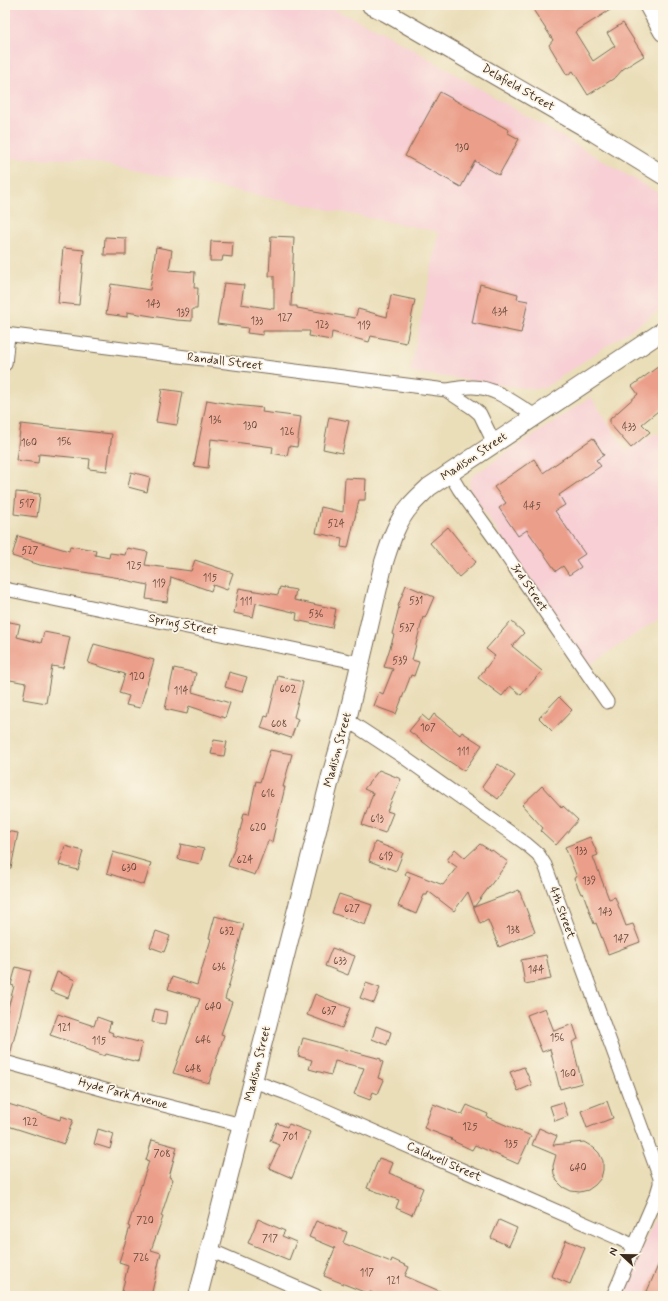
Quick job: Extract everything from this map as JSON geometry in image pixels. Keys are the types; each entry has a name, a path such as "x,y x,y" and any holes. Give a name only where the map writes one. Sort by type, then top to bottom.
{"street":[{"name":"Delafield Street","path":"371,5 394,16 661,171"},
{"path":"648,5 663,32"},
{"name":"Madison Street","path":"198,1296 331,776 347,720 384,562 402,517 410,506 429,487 663,331"},
{"path":"5,364 6,334"},
{"name":"Randall Street","path":"6,334 446,390 472,387 485,389 504,397 535,416"},
{"name":"Randall Street","path":"446,390 480,414 494,443"},
{"name":"3rd Street","path":"450,474 607,702"},
{"name":"Spring Street","path":"5,589 360,663"},
{"name":"4th Street","path":"347,720 402,756 525,843 538,854 545,865 660,1178 660,1195 634,1246 613,1296"},
{"name":"Hyde Park Avenue","path":"5,1062 242,1125"},
{"name":"Caldwell Street","path":"253,1081 308,1102 634,1246"},
{"path":"210,1250 316,1296"}],"shaded area":[{"path":"5,5 321,5 349,16 414,50 663,196 663,308 544,388 524,388 410,372 439,232 79,159 5,158"},
{"path":"591,397 626,451 654,434 663,434 663,616 589,665 470,491 469,483 472,476"},
{"path":"661,1213 663,1213 663,1296 622,1296 649,1233 656,1219"}],"building":[{"path":"530,5 618,5 575,32 593,61 615,46 607,33 623,23 644,56 623,69 616,77 588,95 573,71 567,75 549,45 553,40"},
{"path":"440,92 509,130 508,133 519,139 499,175 475,161 461,187 405,156"},
{"path":"271,236 294,237 291,306 355,318 358,309 387,317 391,295 415,300 406,343 371,336 369,342 332,332 331,340 309,336 310,331 263,331 263,335 247,333 248,328 217,324 224,283 244,285 241,304 274,309 274,276 269,276"},
{"path":"105,237 126,238 126,255 104,255"},
{"path":"211,241 233,242 232,257 223,256 222,261 210,261"},
{"path":"156,247 172,250 169,270 195,272 194,288 198,288 197,309 192,309 192,321 176,320 127,312 127,317 106,314 111,284 150,290"},
{"path":"63,248 84,250 79,305 58,303"},
{"path":"480,284 518,294 517,299 528,301 521,333 472,323"},
{"path":"663,363 663,407 642,424 650,432 631,448 610,424 610,419 638,394 632,386"},
{"path":"162,389 183,392 177,425 156,422"},
{"path":"207,400 263,408 262,412 301,417 297,447 289,446 287,456 272,453 273,447 211,439 208,468 194,466"},
{"path":"329,417 349,421 342,453 323,449"},
{"path":"21,424 112,434 107,471 89,469 90,459 39,454 38,463 16,460"},
{"path":"593,438 604,455 596,460 601,466 559,495 565,505 555,511 585,554 576,560 581,567 569,575 563,566 556,571 527,530 518,536 499,508 506,503 494,487 534,459 543,473"},
{"path":"131,472 150,477 147,492 128,487"},
{"path":"345,478 366,479 365,500 359,500 348,548 341,547 342,538 316,533 321,507 343,512"},
{"path":"16,492 40,494 37,517 14,514"},
{"path":"448,527 476,562 459,577 430,543"},
{"path":"18,536 69,551 70,546 96,550 95,555 109,558 110,553 125,555 127,548 148,552 145,565 191,571 195,560 233,573 227,590 213,585 211,591 171,577 167,602 146,599 148,585 120,578 40,565 12,556"},
{"path":"406,585 434,597 425,618 423,617 412,660 419,662 414,676 411,675 396,714 374,706 379,692 383,694 393,669 384,667 394,635 392,634 398,606"},
{"path":"280,587 296,590 294,600 336,609 332,628 296,620 297,613 256,603 253,617 234,613 239,588 278,595"},
{"path":"5,621 20,624 17,637 41,643 44,632 70,637 63,668 52,666 46,703 23,699 26,683 5,679 8,665 5,665"},
{"path":"511,621 524,633 512,646 542,671 521,695 510,686 502,696 478,678 495,656 486,649"},
{"path":"94,644 154,660 140,708 126,705 129,696 119,693 125,674 88,663"},
{"path":"174,668 196,673 192,692 230,703 225,718 189,706 187,714 165,709"},
{"path":"229,672 247,677 242,692 225,687"},
{"path":"278,676 303,682 294,717 298,719 291,738 261,728 265,716 268,717"},
{"path":"559,697 572,710 552,731 539,718"},
{"path":"434,714 460,735 462,732 482,745 464,771 441,756 409,731 422,715 429,721"},
{"path":"214,740 227,742 224,756 211,754"},
{"path":"270,750 292,754 283,787 285,787 272,842 268,841 255,875 228,866 239,835 244,813 249,814 256,781 260,782"},
{"path":"498,764 515,776 498,799 482,787"},
{"path":"379,770 401,779 387,811 393,813 385,833 362,825 373,793 364,789"},
{"path":"542,786 562,808 563,806 578,820 556,845 541,831 543,828 522,805"},
{"path":"5,831 18,833 11,868 5,868"},
{"path":"590,837 598,855 593,857 609,899 615,897 626,926 633,924 640,942 608,954 596,923 594,924 583,893 581,894 574,878 577,877 565,847"},
{"path":"375,842 403,853 396,871 369,861"},
{"path":"181,844 204,849 200,864 178,859"},
{"path":"480,844 491,851 492,850 508,862 474,907 519,890 535,932 499,947 488,920 480,924 468,892 454,911 428,891 427,895 424,895 416,914 398,906 410,878 405,874 407,871 443,885 457,867 447,860 455,849 465,858"},
{"path":"65,846 83,851 78,870 59,865"},
{"path":"113,852 151,863 144,885 107,873"},
{"path":"339,894 372,905 365,925 332,913"},
{"path":"215,916 244,924 225,999 232,1002 221,1034 224,1035 209,1083 173,1073 200,999 168,989 172,977 197,985 211,939 209,938"},
{"path":"156,931 170,936 164,952 150,947"},
{"path":"332,948 355,956 348,975 325,966"},
{"path":"546,955 551,979 525,984 521,960"},
{"path":"16,967 31,971 10,1055 5,1054 5,1019 14,986 11,985"},
{"path":"57,972 75,980 68,998 50,991"},
{"path":"366,983 380,988 374,1003 360,998"},
{"path":"315,994 350,1008 342,1028 307,1015"},
{"path":"545,1008 554,1031 573,1024 578,1039 572,1042 582,1083 560,1089 550,1049 542,1052 527,1015"},
{"path":"155,1009 167,1012 165,1024 152,1022"},
{"path":"58,1014 94,1026 97,1017 111,1022 108,1031 113,1033 112,1035 142,1043 138,1062 106,1054 105,1056 86,1049 86,1047 50,1035"},
{"path":"376,1026 391,1032 387,1045 372,1039"},
{"path":"303,1038 381,1059 383,1062 378,1078 384,1080 378,1094 373,1092 370,1100 354,1094 364,1068 335,1061 331,1075 309,1069 312,1060 298,1056"},
{"path":"524,1067 532,1085 518,1091 510,1072"},
{"path":"607,1101 613,1118 587,1128 581,1111"},
{"path":"563,1102 568,1116 555,1121 550,1106"},
{"path":"5,1103 60,1120 61,1116 73,1120 64,1144 5,1125"},
{"path":"433,1104 462,1115 467,1105 488,1114 487,1117 531,1136 518,1164 475,1145 472,1150 451,1140 452,1139 424,1128"},
{"path":"277,1123 287,1127 289,1124 310,1132 292,1178 269,1168 280,1145 270,1141"},
{"path":"539,1128 557,1136 553,1145 584,1142 599,1153 603,1161 603,1170 601,1178 595,1185 588,1190 580,1192 571,1191 563,1187 557,1181 553,1166 556,1155 532,1145"},
{"path":"98,1129 114,1134 110,1149 94,1144"},
{"path":"152,1140 177,1147 169,1177 173,1179 161,1216 163,1217 151,1250 161,1253 151,1296 121,1296 128,1265 119,1262 130,1227 128,1226 149,1161 146,1160"},
{"path":"379,1158 393,1163 389,1173 423,1188 412,1215 396,1208 399,1200 367,1188"},
{"path":"258,1219 285,1231 282,1236 296,1242 289,1260 248,1243"},
{"path":"499,1220 517,1228 509,1246 491,1238"},
{"path":"316,1221 347,1232 343,1243 391,1262 392,1259 409,1267 405,1276 451,1296 380,1296 370,1292 369,1294 324,1276 335,1248 309,1237"},
{"path":"566,1240 585,1248 570,1284 551,1276"},
{"path":"663,1254 663,1296 645,1296"}]}
